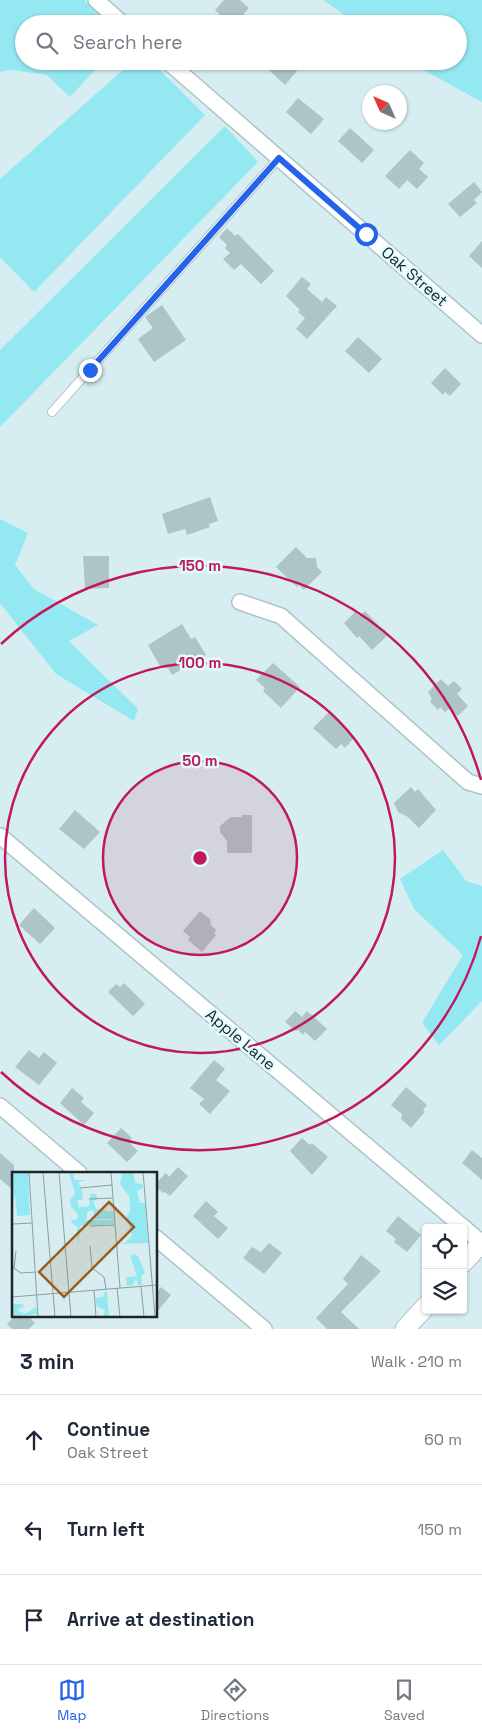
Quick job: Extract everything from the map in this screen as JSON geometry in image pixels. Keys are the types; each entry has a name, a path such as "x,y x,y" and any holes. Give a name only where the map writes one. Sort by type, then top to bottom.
{"street":[{"path":"96,0 113,15"},
{"name":"Oak Street","path":"176,70 482,334"},
{"path":"240,602 281,616 468,782 482,786"},
{"name":"Apple Lane","path":"0,836 482,1242"},
{"path":"0,1106 78,1172"},
{"path":"158,1240 264,1329"},
{"path":"467,1259 482,1242"},
{"path":"405,1329 422,1310"}],"lane":[{"path":"52,412 279,158"}],"shaded area":[{"path":"0,0 84,0 101,15 15,15 15,70 95,70 70,97 47,75 11,70 0,72"},
{"path":"323,0 482,0 482,102 423,70 467,70 467,15 345,15"},
{"path":"123,70 160,70 205,115 34,292 0,257 0,179"},
{"path":"225,126 258,162 0,427 0,350"},
{"path":"0,519 28,533 15,565 34,589 98,625 69,641 138,709 134,721 56,674 0,603"},
{"path":"443,850 466,881 482,886 482,1001 439,1045 422,1023 463,955 414,909 400,879"}],"building":[{"path":"224,0 240,0 249,8 243,15 220,15 215,10"},
{"path":"269,70 296,70 285,85"},
{"path":"298,98 324,119 311,134 286,112"},
{"path":"350,128 374,150 362,163 338,141"},
{"path":"410,150 424,163 419,169 428,177 417,189 407,180 399,189 385,176"},
{"path":"474,182 482,192 474,200 477,203 460,217 448,204"},
{"path":"227,228 235,236 238,234 274,271 261,284 241,264 234,270 223,259 230,253 225,248 227,245 219,237"},
{"path":"482,241 482,268 469,256"},
{"path":"302,277 311,284 307,289 322,302 326,297 337,306 307,339 296,329 305,318 286,296"},
{"path":"162,305 186,340 154,362 138,339 153,328 145,317"},
{"path":"358,337 382,359 369,373 345,351"},
{"path":"445,368 461,384 450,396 445,392 443,395 431,383"},
{"path":"210,497 218,521 209,524 210,527 187,535 185,529 168,534 162,514"},
{"path":"296,547 307,558 316,558 317,567 322,572 304,590 299,585 297,587 276,567"},
{"path":"83,556 109,556 109,588 85,589"},
{"path":"365,611 388,635 372,650 359,636 357,638 344,623 355,612 359,616"},
{"path":"182,624 191,639 195,637 206,655 172,675 168,668 160,666 148,645"},
{"path":"273,663 300,687 281,708 263,691 265,688 256,680"},
{"path":"441,679 448,686 454,681 462,689 457,694 468,706 458,716 449,709 445,712 440,707 438,710 430,702 432,699 428,692"},
{"path":"329,712 355,737 345,748 341,744 336,749 313,728"},
{"path":"411,787 415,792 418,789 436,810 419,828 408,817 398,812 394,803"},
{"path":"75,810 100,832 84,849 59,829"},
{"path":"242,815 252,815 252,853 227,853 227,841 220,832 220,826 231,817 242,817"},
{"path":"34,908 55,928 40,944 19,925"},
{"path":"200,911 210,919 211,925 216,930 214,933 216,935 202,952 188,940 190,937 183,931"},
{"path":"124,983 145,1004 133,1016 108,992 116,984 120,987"},
{"path":"295,1011 302,1017 307,1011 327,1029 315,1041 305,1032 303,1035 285,1022"},
{"path":"29,1050 39,1058 44,1052 57,1063 39,1085 15,1067"},
{"path":"214,1060 225,1069 216,1080 230,1091 210,1114 199,1104 204,1099 190,1088"},
{"path":"406,1087 427,1105 423,1110 425,1112 411,1128 401,1119 402,1114 391,1105"},
{"path":"72,1088 84,1098 81,1102 94,1113 84,1125 60,1103"},
{"path":"121,1128 132,1138 129,1142 138,1151 127,1162 107,1143"},
{"path":"302,1138 310,1145 312,1143 328,1157 312,1175 290,1151"},
{"path":"472,1150 482,1158 482,1180 462,1163"},
{"path":"0,1153 14,1165 12,1189 0,1179"},
{"path":"178,1167 188,1176 170,1196 158,1189 158,1181 166,1173 169,1177"},
{"path":"206,1201 218,1212 214,1216 228,1228 218,1239 193,1216"},
{"path":"398,1216 421,1235 407,1252 394,1242 396,1239 386,1231"},
{"path":"269,1243 282,1253 264,1274 243,1258 252,1247 261,1252"},
{"path":"361,1255 381,1271 341,1312 359,1329 327,1329 316,1318 348,1284 343,1279"},
{"path":"161,1287 171,1295 158,1311 158,1291"},
{"path":"15,1316 28,1316 35,1323 29,1329 12,1329 7,1324"}],"route":[{"path":"90,370 279,158 366,234"}]}
